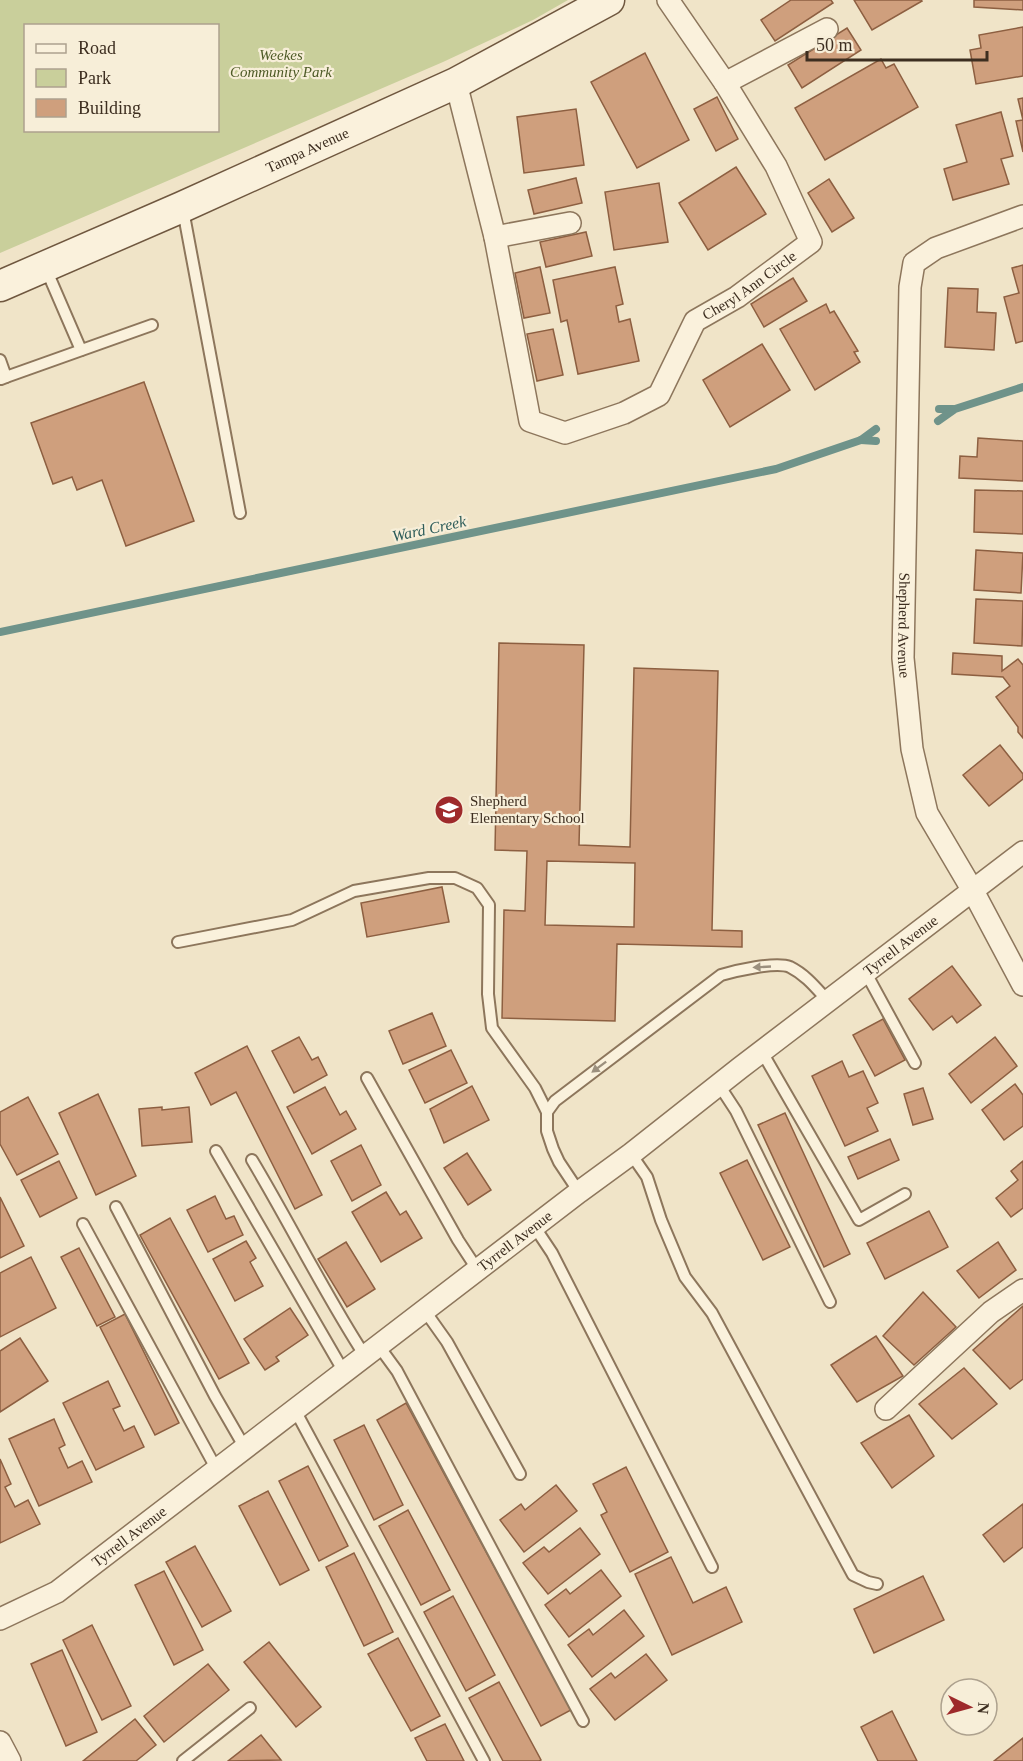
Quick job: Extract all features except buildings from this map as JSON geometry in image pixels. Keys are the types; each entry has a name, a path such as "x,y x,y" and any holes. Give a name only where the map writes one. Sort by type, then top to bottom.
{"street":[{"name":"Tampa Avenue","path":"0,286 182,207 456,83 609,0"},
{"name":"Cheryl Ann Circle","path":"456,83 495,237 530,421 565,433 624,413 659,395 695,321 737,297 811,242 776,166 725,83 668,0"},
{"path":"725,83 827,29"},
{"name":"Shepherd Avenue","path":"1023,216 936,248 914,263 910,287 903,658 912,749 927,813 973,891 1023,985"},
{"path":"495,237 570,223"},
{"name":"Tyrrell Avenue","path":"0,1619 57,1592 1023,852"},
{"path":"886,1409 991,1312 1023,1290"},
{"path":"0,1742 10,1761"}],"lane":[{"path":"182,207 240,513"},
{"path":"45,266 81,350"},
{"path":"0,360 3,378 152,325"},
{"path":"178,942 292,920 354,891 429,878 455,878 477,888 489,905 488,994 492,1028 535,1088 547,1112 547,1131 553,1149 579,1192"},
{"path":"547,1112 555,1101 721,975 743,968 787,966 805,976 828,1001"},
{"path":"866,973 915,1063"},
{"path":"762,1052 859,1220 905,1194"},
{"path":"367,1078 458,1240 477,1269"},
{"path":"719,1085 736,1111 830,1302"},
{"path":"216,1151 344,1372"},
{"path":"631,1154 647,1177 685,1277 712,1313 854,1575 877,1584"},
{"path":"252,1160 334,1309 371,1350 397,1371 583,1721"},
{"path":"116,1207 215,1396 245,1448"},
{"path":"83,1224 217,1470"},
{"path":"534,1227 552,1253 712,1567"},
{"path":"424,1311 447,1342 520,1474"},
{"path":"295,1410 484,1761"},
{"path":"183,1761 250,1708"}],"green space":[{"name":"Weekes Community Park","path":"0,0 568,0 533,20 443,62 0,253"}],"waterway":[{"name":"Ward Creek","path":"938,421 955,409 1023,387"},
{"name":"Ward Creek","path":"939,409 953,409"},
{"name":"Ward Creek","path":"0,632 776,469 861,440 876,429"},
{"name":"Ward Creek","path":"861,440 876,441"}],"place":[{"name":"Shepherd Elementary School","path":"449,810"}]}
